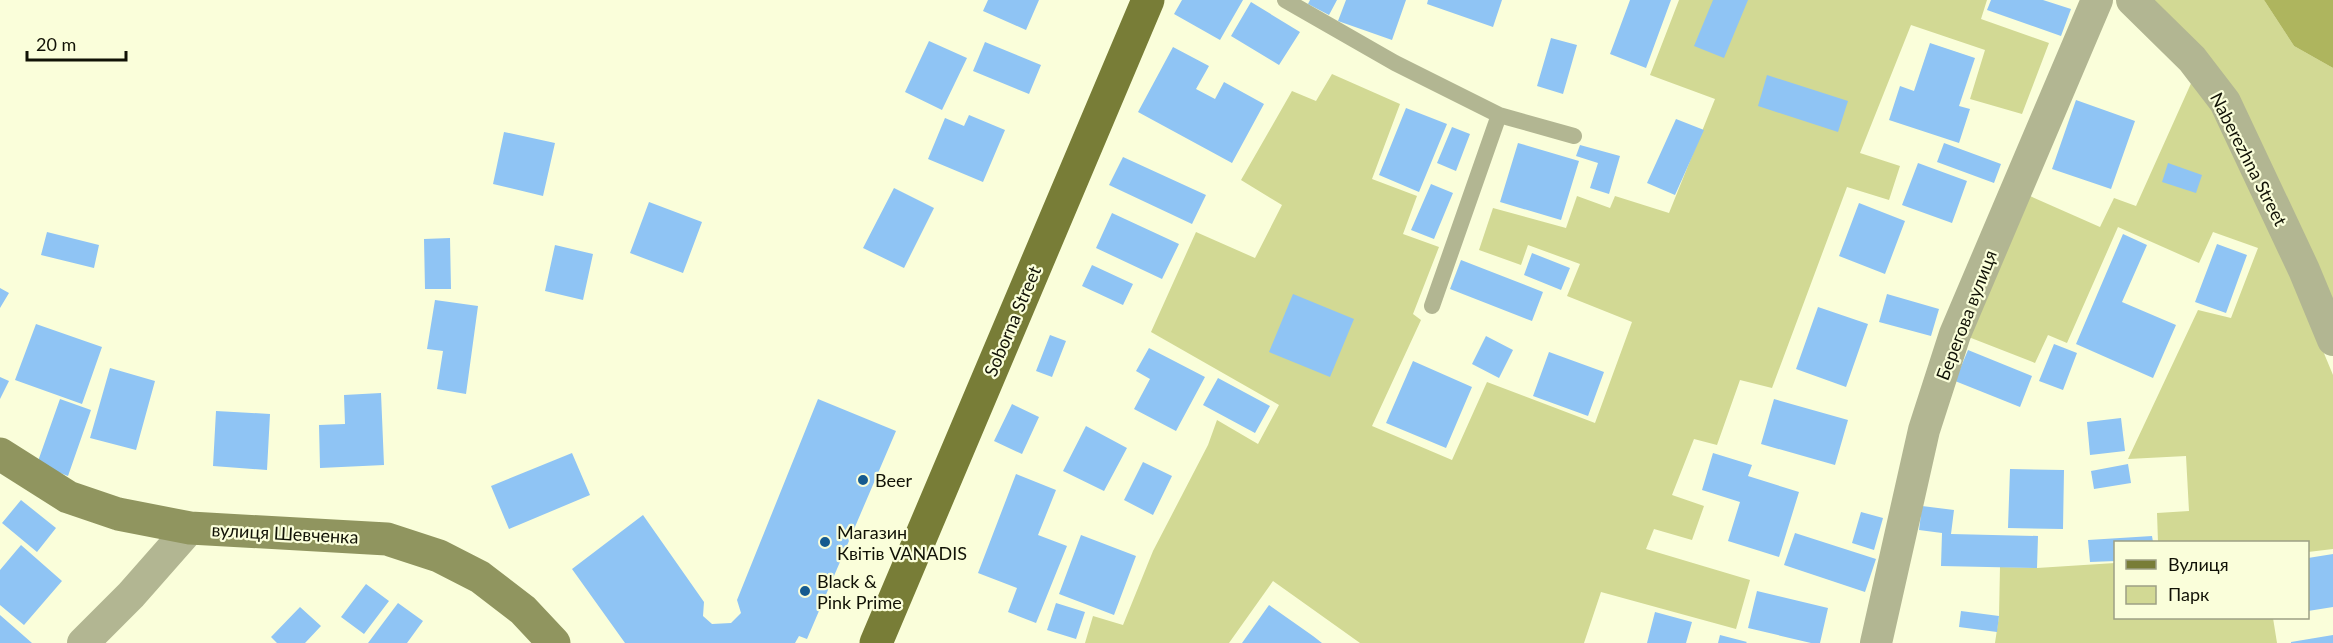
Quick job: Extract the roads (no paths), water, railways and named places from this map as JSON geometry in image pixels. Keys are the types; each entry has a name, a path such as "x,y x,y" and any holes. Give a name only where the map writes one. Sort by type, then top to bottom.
{"main road":[{"name":"Soborna Street","path":"876,643 1148,0"}],"street":[{"name":"Берегова вулиця","path":"1876,643 1924,430 1955,334 2097,0"},
{"name":"Naberezhna Street","path":"2132,0 2192,59 2225,102 2304,270 2333,340"},
{"name":"вулиця Шевченка","path":"0,454 68,497 118,514 190,528 387,539 439,556 480,577 524,610 554,643"},
{"path":"83,643 131,595 190,528"}],"lane":[{"path":"1285,0 1395,63 1498,115 1574,136"},
{"path":"1432,306 1498,115"}],"place":[{"name":"Beer","path":"863,480"},
{"name":"Магазин Квітів VANADIS","path":"825,542"},
{"name":"Black & Pink Prime","path":"805,591"}]}
